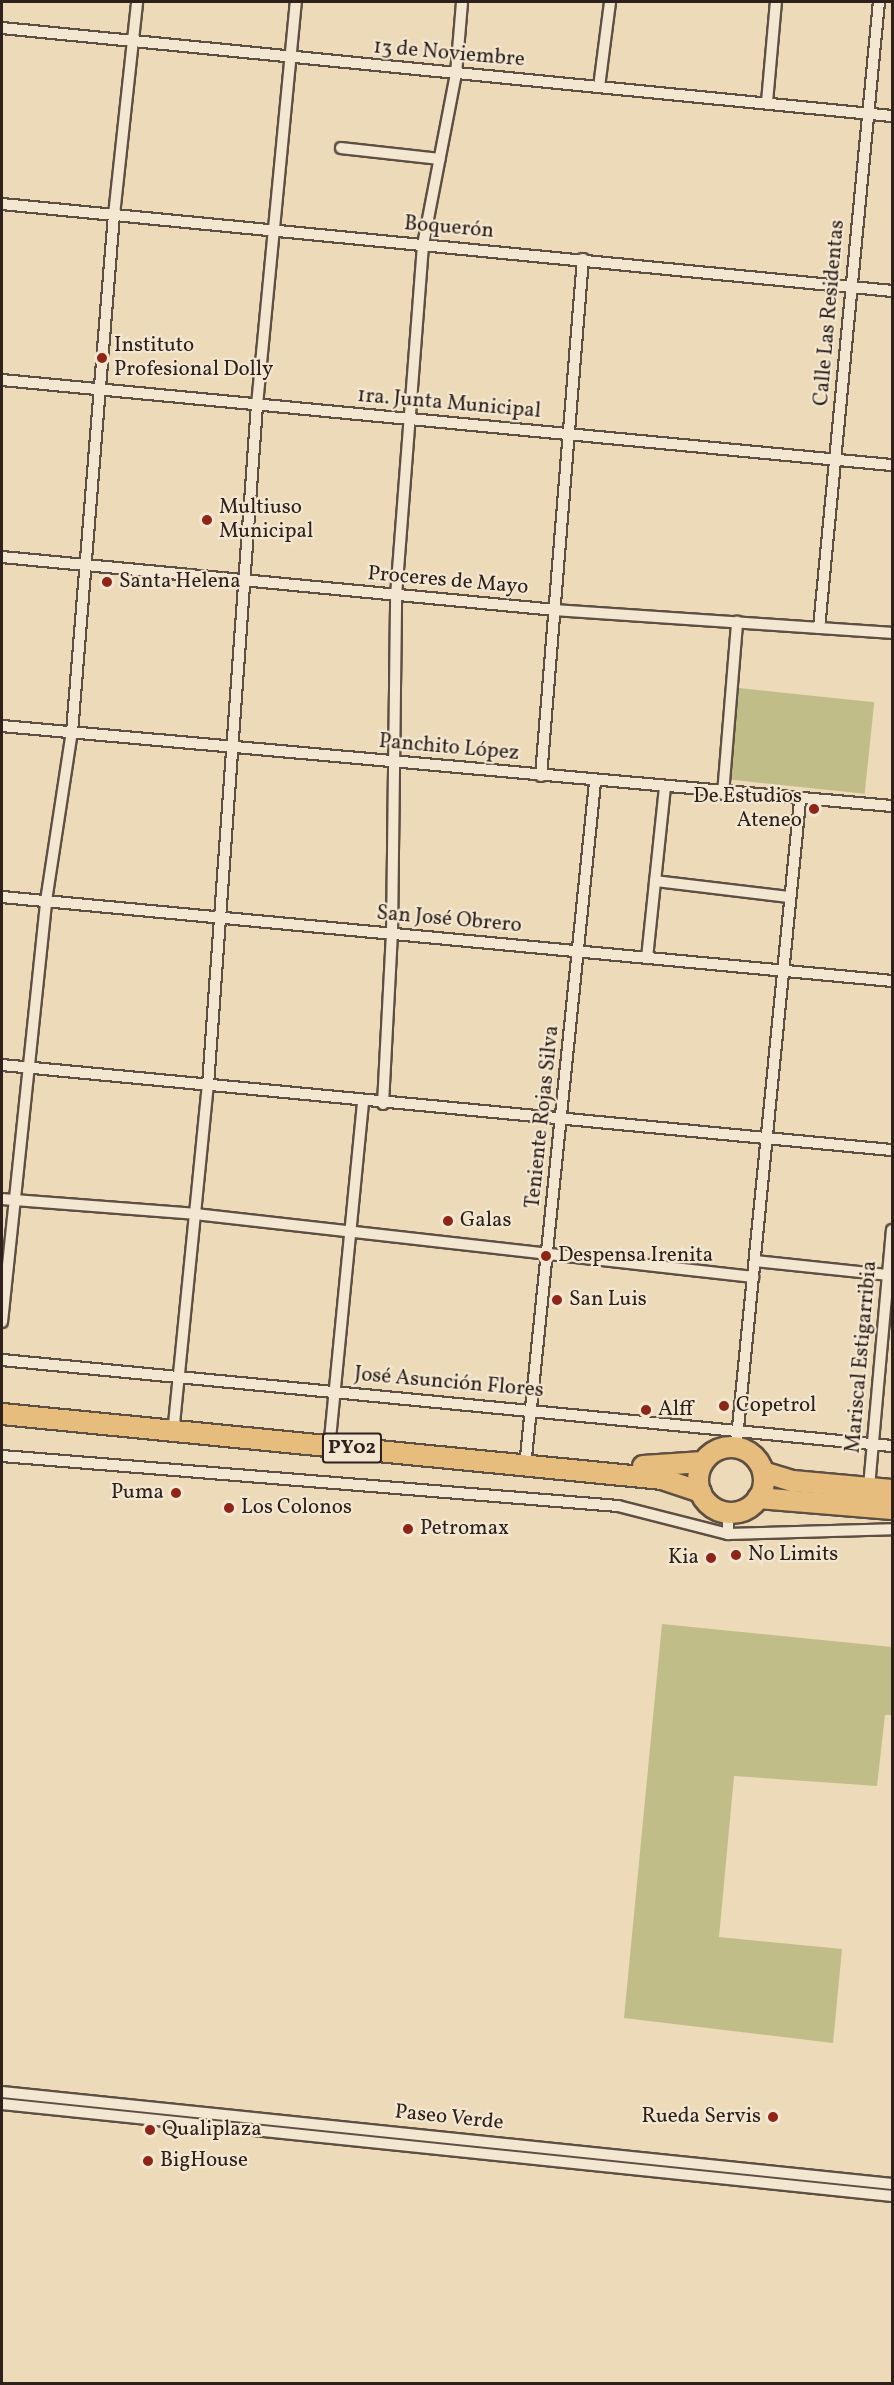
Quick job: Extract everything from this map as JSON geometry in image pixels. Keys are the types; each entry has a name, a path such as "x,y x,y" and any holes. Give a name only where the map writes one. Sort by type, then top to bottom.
{"highway":[{"name":"PY02","path":"2,1407 627,1466 703,1462 716,1450 737,1439"},
{"name":"PY02","path":"2,1414 662,1479 700,1492 711,1507 728,1513"},
{"path":"737,1439 753,1456 763,1472 793,1481 892,1490"},
{"path":"700,1492 697,1477 703,1462"},
{"path":"728,1513 745,1510 758,1498 763,1472"},
{"path":"758,1498 892,1509"}],"street":[{"path":"2,1322 46,901 72,732 114,215 137,2"},
{"path":"174,1424 208,1085 246,581 256,405 296,2"},
{"path":"383,1104 392,934 390,762 396,596 423,245 456,74 462,2"},
{"path":"599,87 610,2"},
{"path":"767,102 776,2"},
{"name":"Calle Las Residentas","path":"819,628 879,2"},
{"name":"13 de Noviembre","path":"2,28 291,59 767,102 892,116"},
{"path":"341,148 439,159"},
{"name":"Boquerón","path":"2,204 892,291"},
{"path":"542,776 583,259"},
{"name":"1ra. Junta Municipal","path":"2,380 892,465"},
{"name":"Proceres de Mayo","path":"2,557 555,610 892,633"},
{"path":"723,794 738,622"},
{"name":"Panchito López","path":"2,726 723,794 892,807"},
{"name":"Teniente Rojas Silva","path":"526,1457 595,782"},
{"path":"647,958 665,788"},
{"path":"737,1439 800,801"},
{"path":"655,881 790,897"},
{"name":"San José Obrero","path":"2,897 892,981"},
{"path":"2,1065 383,1104 562,1116 892,1150"},
{"path":"330,1439 333,1392 354,1233 363,1102"},
{"path":"2,1200 195,1214 548,1258 753,1277"},
{"name":"Mariscal Estigarribia","path":"869,1487 890,1293 888,1275 892,1230"},
{"path":"755,1261 888,1275"},
{"name":"José Asunción Flores","path":"2,1360 531,1411 737,1439 892,1446"},
{"path":"2,1456 618,1506 728,1534 892,1530"},
{"path":"728,1513 728,1534"},
{"name":"Paseo Verde","path":"2,2092 892,2184"},
{"path":"84,2113 86,2101"},
{"name":"Paseo Verde","path":"2,2104 892,2196"},
{"path":"312,2136 314,2124"},
{"path":"601,2166 602,2154"},
{"path":"871,2194 872,2181"}],"shaded area":[{"path":"739,688 874,702 865,794 729,779"},
{"path":"662,1624 892,1647 892,1715 885,1715 877,1786 734,1776 719,1937 842,1949 833,2043 624,2018"}],"place":[{"name":"Instituto Profesional Dolly","path":"102,358"},
{"name":"Multiuso Municipal","path":"207,520"},
{"name":"Santa Helena","path":"107,582"},
{"name":"De Estudios Ateneo","path":"814,809"},
{"name":"Galas","path":"448,1221"},
{"name":"Despensa Irenita","path":"546,1256"},
{"name":"San Luis","path":"557,1300"},
{"name":"Copetrol","path":"724,1406"},
{"name":"Alff","path":"646,1410"},
{"name":"Puma","path":"176,1493"},
{"name":"Los Colonos","path":"229,1508"},
{"name":"Petromax","path":"408,1529"},
{"name":"No Limits","path":"736,1555"},
{"name":"Kia","path":"711,1558"},
{"name":"Rueda Servis","path":"773,2117"},
{"name":"Qualiplaza","path":"150,2130"},
{"name":"BigHouse","path":"148,2161"}]}
